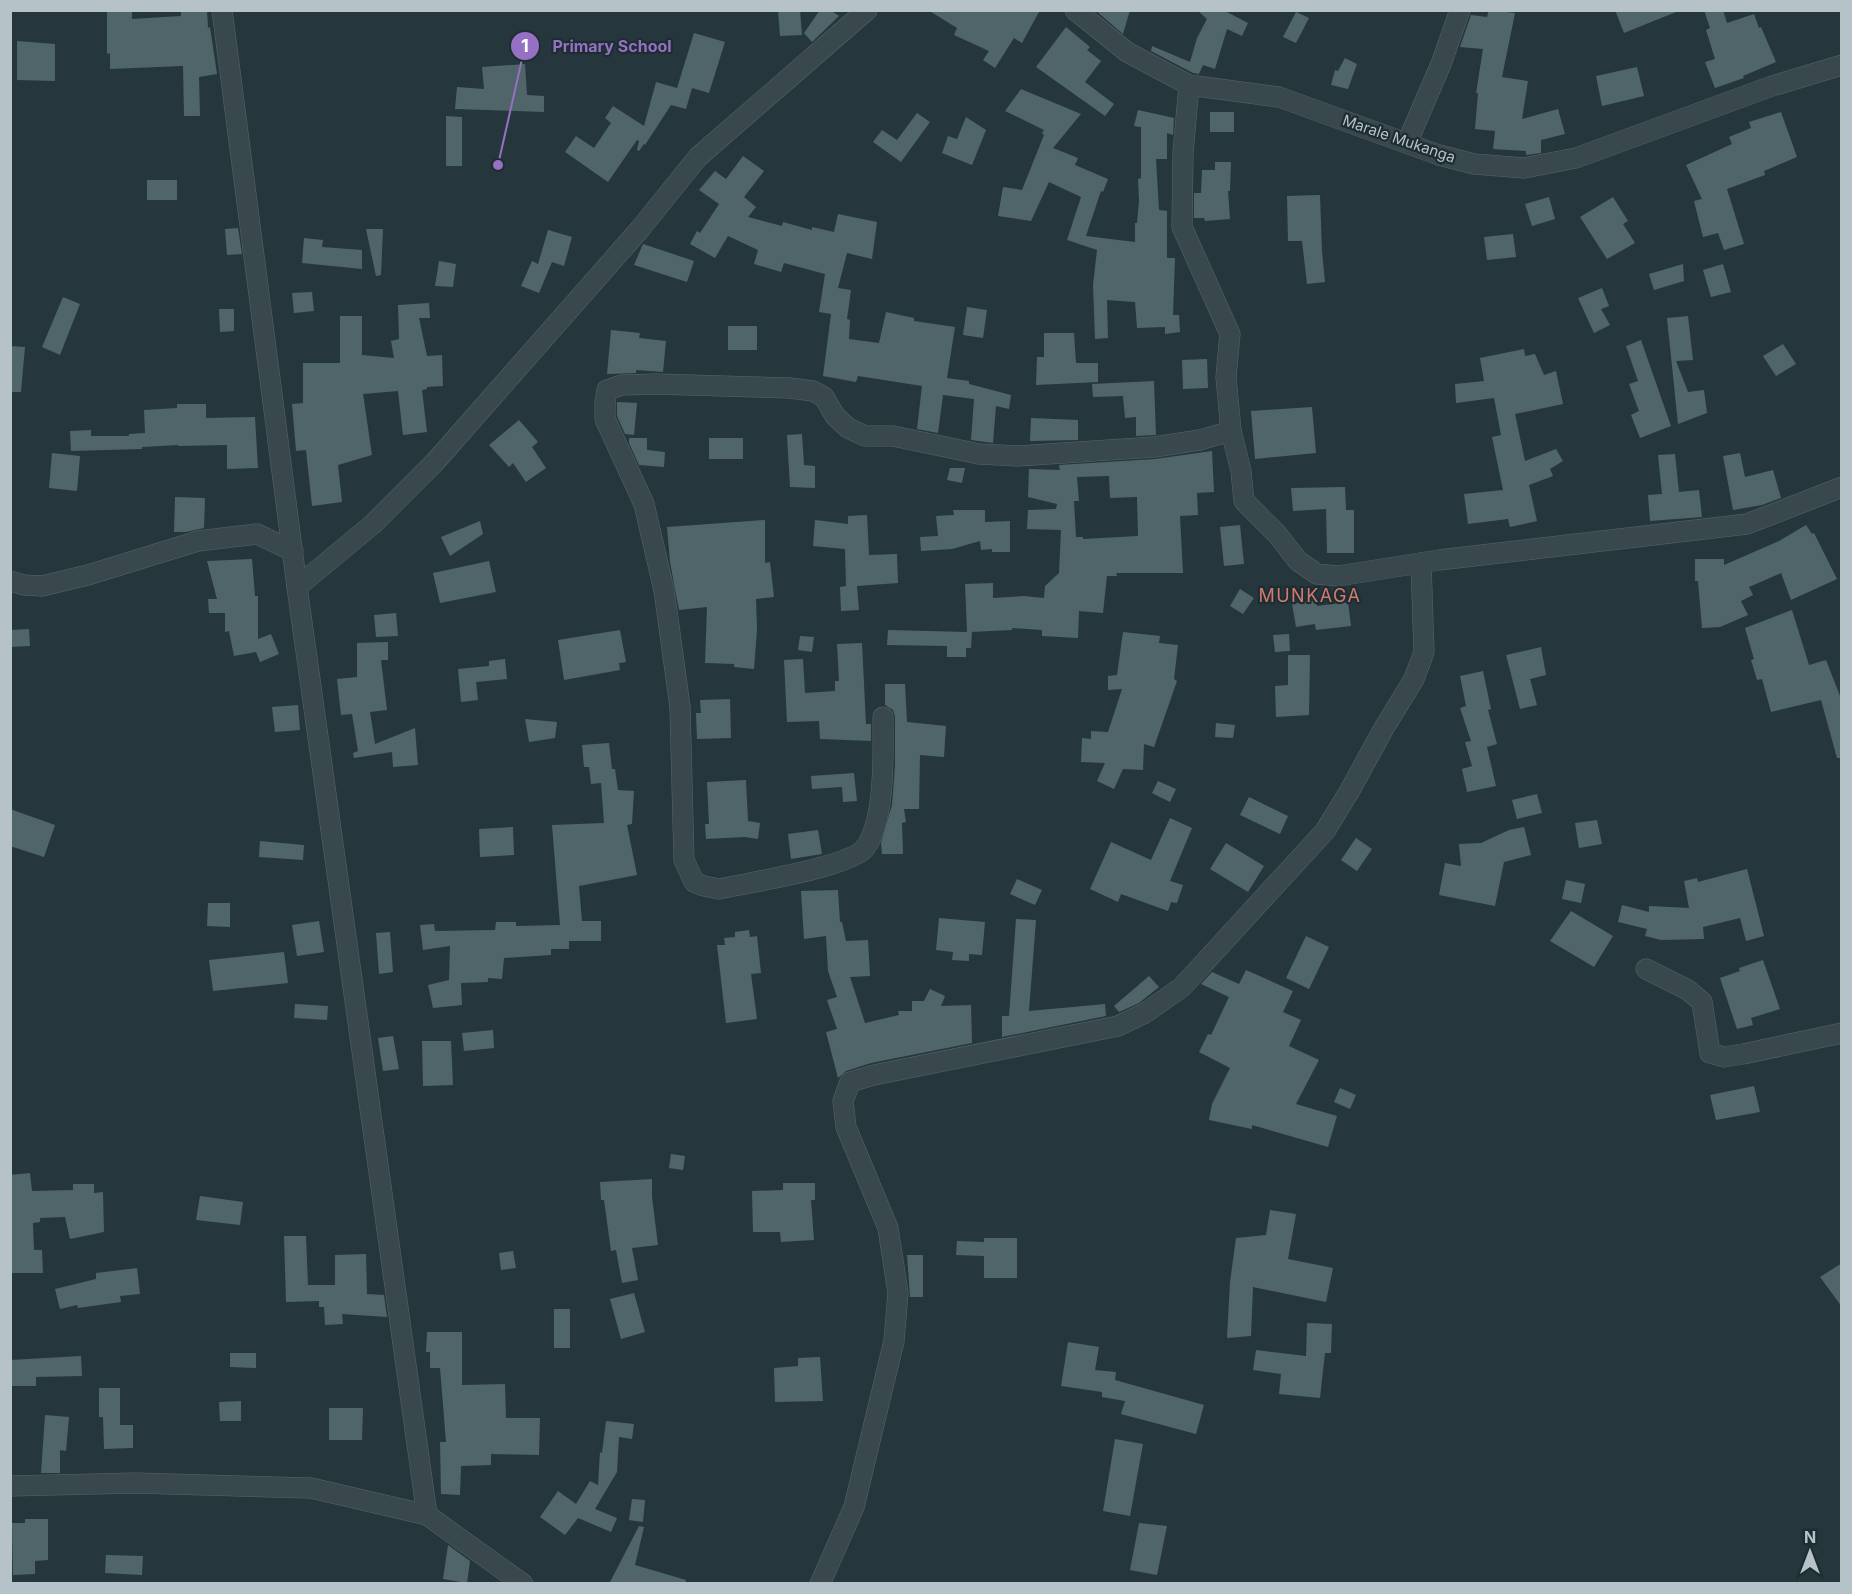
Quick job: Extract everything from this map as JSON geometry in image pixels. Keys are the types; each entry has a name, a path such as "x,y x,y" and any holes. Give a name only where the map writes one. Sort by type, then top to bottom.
{"street":[{"path":"222,10 292,551 427,1515"},
{"path":"297,587 373,524 435,462 640,229 698,157 867,10"},
{"name":"Marale Mukanga","path":"1075,10 1127,52 1189,85 1279,97 1439,155 1474,164 1524,168 1576,158 1772,86 1842,66"},
{"path":"1407,142 1442,64 1460,10"},
{"path":"1189,85 1183,153 1182,226 1230,334 1226,377 1231,431 1241,471 1244,501 1278,534 1298,561 1317,574 1338,576 1421,563 1747,524 1842,487"},
{"path":"883,717 882,781 874,826 864,849 831,866 719,889 694,882 684,860 680,707 664,590 644,504 605,419 607,390 622,385 657,384 790,388 813,392 824,397 835,416 848,428 865,436 893,436 979,454 1018,456 1154,447 1200,440 1231,431"},
{"path":"10,581 42,586 88,575 198,541 257,534 292,551"},
{"path":"820,1584 854,1508 894,1341 898,1293 888,1228 846,1127 843,1101 850,1082 874,1075 1118,1026 1145,1012 1182,987 1324,831 1414,679 1424,652 1421,563"},
{"path":"1646,969 1688,990 1701,1002 1710,1053 1724,1057 1842,1033"},
{"path":"10,1486 135,1483 311,1488 427,1515 523,1584"}],"building":[{"path":"107,10 132,10 132,19 181,16 181,10 207,10 217,74 199,77 200,116 184,116 183,66 110,69 110,53 107,54"},
{"path":"778,10 800,10 802,35 780,36"},
{"path":"820,10 830,10 839,16 812,42 804,33"},
{"path":"928,10 1040,10 1022,43 1014,38 995,68 983,60 989,51 954,35 957,28"},
{"path":"1095,10 1130,10 1123,34"},
{"path":"1197,10 1223,10 1248,23 1242,36 1227,29 1215,69 1203,65 1199,74 1151,51 1152,46 1190,62 1197,38 1207,19"},
{"path":"1489,10 1515,13 1502,77 1528,81 1522,119 1558,109 1565,134 1541,140 1541,153 1526,155 1526,151 1493,149 1495,131 1475,129 1478,93 1476,93 1483,49 1460,47 1471,15 1487,17"},
{"path":"1615,10 1675,10 1676,12 1624,33"},
{"path":"1704,10 1723,10 1727,23 1754,14 1776,62 1743,76 1744,78 1715,88 1705,62 1715,59 1706,30 1710,28"},
{"path":"1296,12 1309,18 1296,43 1283,37"},
{"path":"1066,27 1090,47 1087,50 1101,61 1085,82 1114,104 1105,116 1036,67"},
{"path":"694,33 725,42 709,93 692,88 686,109 671,105 645,145 639,151 637,150 639,141 637,140 608,182 565,152 576,136 594,148 611,123 605,118 613,106 644,126 656,82 677,88"},
{"path":"17,41 55,44 55,81 17,80"},
{"path":"1345,58 1357,64 1348,89 1331,85 1335,70 1338,71"},
{"path":"525,64 527,95 544,96 544,112 455,109 457,87 484,89 482,67"},
{"path":"1637,67 1644,96 1602,106 1596,76"},
{"path":"1021,89 1081,114 1053,148 1078,158 1075,165 1108,179 1103,192 1101,191 1086,236 1135,242 1135,223 1137,223 1139,201 1138,179 1141,178 1141,127 1134,126 1138,110 1174,118 1173,135 1167,133 1167,159 1156,159 1159,210 1167,211 1167,258 1175,258 1173,315 1179,315 1180,332 1165,334 1165,327 1137,328 1135,302 1107,300 1108,338 1095,339 1093,285 1097,250 1067,240 1081,197 1049,182 1031,221 998,216 1003,187 1022,190 1044,135 1042,133 1044,130 1005,111"},
{"path":"1210,112 1234,112 1234,132 1210,132"},
{"path":"1781,112 1797,157 1764,171 1765,175 1727,189 1744,244 1724,250 1718,233 1703,237 1694,201 1702,199 1686,165 1732,144 1729,137 1751,128 1749,122"},
{"path":"917,113 930,122 901,162 873,142 882,130 897,140"},
{"path":"446,116 462,117 462,166 446,166"},
{"path":"966,117 986,130 972,165 942,153 948,136 957,139"},
{"path":"743,156 764,171 744,197 756,207 748,217 782,226 783,222 812,230 812,227 834,232 838,214 877,222 872,259 847,253 838,288 851,290 847,319 850,320 849,339 879,343 886,312 914,318 914,321 955,327 947,378 969,381 969,384 1011,395 1009,409 996,406 993,443 971,440 974,399 943,395 938,433 917,429 922,386 858,376 856,382 823,376 831,314 819,312 825,274 784,263 781,272 754,264 758,250 728,236 715,258 690,244 697,231 700,233 719,204 699,190 715,171 726,179"},
{"path":"1215,162 1231,162 1230,191 1228,191 1230,219 1205,221 1204,218 1194,218 1194,193 1201,193 1202,170 1215,170"},
{"path":"147,180 177,180 177,200 147,200"},
{"path":"1320,195 1325,282 1307,284 1302,241 1288,241 1287,196"},
{"path":"1549,197 1555,219 1532,226 1525,204"},
{"path":"1613,197 1628,221 1623,224 1635,243 1607,259 1580,217"},
{"path":"238,228 242,254 227,255 225,229"},
{"path":"366,229 383,229 381,275 376,276"},
{"path":"548,230 572,237 564,266 552,262 539,293 521,286 532,261 538,264"},
{"path":"1513,234 1516,257 1487,260 1484,237"},
{"path":"304,238 323,240 322,247 362,250 362,269 302,263"},
{"path":"643,244 694,261 687,282 634,265"},
{"path":"439,261 456,264 453,287 435,286"},
{"path":"1683,264 1684,281 1654,290 1649,274"},
{"path":"1723,264 1731,292 1711,297 1703,270"},
{"path":"1602,288 1609,306 1601,309 1610,325 1594,333 1578,298"},
{"path":"312,292 314,311 294,313 292,293"},
{"path":"63,297 80,304 60,355 42,347"},
{"path":"429,303 430,318 419,318 427,356 442,355 443,386 427,387 422,390 427,432 403,435 398,391 363,394 372,455 338,465 342,502 312,506 306,450 296,451 292,404 303,403 303,363 340,363 340,316 362,316 362,355 394,358 391,341 399,339 398,305"},
{"path":"967,307 987,310 983,338 963,335"},
{"path":"219,309 234,309 234,331 220,332"},
{"path":"1688,316 1693,360 1676,361 1688,392 1704,390 1707,413 1678,424 1667,318"},
{"path":"728,326 757,326 757,350 728,350"},
{"path":"611,330 640,333 639,338 666,341 663,372 636,370 636,373 607,374"},
{"path":"1044,333 1074,333 1076,363 1098,363 1098,382 1036,385 1037,357 1044,357"},
{"path":"1641,340 1671,426 1640,438 1631,415 1639,411 1629,384 1638,381 1626,346"},
{"path":"1783,344 1796,364 1776,376 1763,356"},
{"path":"10,346 25,347 21,392 10,392"},
{"path":"1524,349 1525,356 1535,354 1544,375 1556,371 1563,404 1515,414 1525,461 1556,449 1563,461 1550,469 1553,476 1529,485 1537,521 1510,527 1508,519 1468,524 1464,494 1503,490 1492,437 1501,435 1494,398 1456,403 1455,384 1484,381 1480,358"},
{"path":"1207,359 1208,388 1183,389 1182,360"},
{"path":"1154,381 1156,435 1136,436 1136,417 1125,418 1123,396 1093,397 1092,384"},
{"path":"617,402 637,403 634,435 625,434 617,416"},
{"path":"177,404 206,404 206,418 255,417 258,468 227,469 227,445 178,445 142,447 142,449 71,451 70,431 91,430 91,436 129,436 129,434 145,433 144,410 177,408"},
{"path":"1312,407 1316,453 1255,459 1251,411"},
{"path":"1031,418 1078,420 1078,440 1030,441"},
{"path":"519,420 538,442 532,447 546,468 526,482 513,463 509,467 489,445"},
{"path":"802,434 804,465 815,466 815,488 790,487 787,435"},
{"path":"629,438 647,438 647,450 665,452 664,467 639,465"},
{"path":"709,438 743,438 743,459 709,459"},
{"path":"1212,451 1214,492 1197,493 1198,515 1180,516 1183,573 1116,573 1117,576 1107,576 1103,613 1079,611 1078,638 1042,636 1042,630 1012,628 1012,630 970,632 972,632 971,648 966,648 966,657 947,657 947,646 887,645 888,630 967,632 965,584 993,583 993,598 1024,596 1044,598 1045,586 1059,573 1061,530 1027,529 1028,510 1056,509 1057,504 1028,497 1029,469 1060,470 1059,465 1155,459","holes":["1109,476 1110,498 1137,497 1138,536 1083,539 1083,537 1076,537 1074,501 1079,501 1077,477"]},
{"path":"52,453 80,456 77,491 49,488"},
{"path":"1740,453 1745,477 1773,470 1781,498 1762,505 1733,510 1723,456"},
{"path":"1675,454 1679,492 1699,490 1702,517 1650,521 1648,495 1662,494 1658,455"},
{"path":"950,468 965,468 962,483 947,480"},
{"path":"1345,487 1346,510 1354,510 1354,553 1327,553 1326,509 1293,511 1291,488"},
{"path":"175,497 205,498 204,528 174,532"},
{"path":"953,510 985,510 985,522 1010,521 1010,552 981,550 980,541 952,549 921,551 920,537 938,536 936,516 954,515"},
{"path":"867,515 869,555 897,554 898,583 857,586 859,610 841,611 840,587 846,586 845,549 813,546 815,520 848,524 848,516"},
{"path":"765,520 765,563 770,562 774,597 756,599 757,629 754,669 734,667 734,664 705,663 707,607 679,610 670,562 667,527"},
{"path":"480,521 483,534 450,556 441,537"},
{"path":"1240,525 1244,564 1224,566 1220,527"},
{"path":"1806,525 1812,534 1814,533 1837,579 1791,600 1781,573 1749,587 1753,595 1741,601 1748,615 1720,627 1702,628 1698,581 1695,581 1695,559 1724,559 1724,565 1779,541"},
{"path":"252,559 255,596 258,596 258,639 271,634 279,654 260,662 256,652 234,656 229,631 225,632 225,613 209,613 208,599 217,599 207,561"},
{"path":"489,561 496,592 440,603 433,573"},
{"path":"1240,589 1254,598 1243,614 1230,606"},
{"path":"1316,600 1317,606 1348,602 1351,626 1316,630 1315,624 1296,627 1292,604"},
{"path":"1792,610 1809,665 1826,660 1842,701 1842,758 1837,758 1821,700 1771,712 1762,679 1757,680 1745,628"},
{"path":"396,613 398,636 376,637 374,615"},
{"path":"29,629 30,646 10,647 10,630"},
{"path":"620,630 626,662 619,663 620,670 564,680 558,640"},
{"path":"1123,632 1160,636 1159,643 1178,645 1174,679 1177,681 1154,747 1144,744 1143,770 1123,769 1114,789 1097,781 1105,763 1081,762 1082,738 1091,739 1091,731 1108,732 1122,689 1108,690 1108,676 1117,675"},
{"path":"1289,634 1290,651 1275,652 1273,635"},
{"path":"800,636 814,637 812,652 798,650"},
{"path":"388,642 388,660 381,660 387,710 370,712 375,744 415,728 418,765 393,767 392,752 354,758 353,753 358,751 352,714 341,715 337,679 357,677 357,643"},
{"path":"862,643 866,724 871,724 871,741 820,739 819,721 787,722 784,660 803,659 805,693 835,691 835,681 839,681 837,644"},
{"path":"1541,647 1546,675 1530,679 1537,705 1520,709 1506,655"},
{"path":"1288,655 1310,655 1309,715 1276,717 1275,686 1288,685"},
{"path":"505,659 507,679 476,682 478,700 461,702 458,669 489,666 489,661"},
{"path":"1483,671 1491,709 1488,710 1497,744 1487,747 1496,786 1467,792 1462,769 1472,766 1465,742 1471,741 1460,708 1466,706 1460,676"},
{"path":"885,684 905,684 907,722 946,726 944,757 920,755 919,809 904,809 906,822 902,823 903,854 882,854 881,843 892,805 895,766 895,717 893,710 885,705"},
{"path":"730,699 731,738 697,739 696,713 701,713 700,700"},
{"path":"298,705 300,730 275,732 272,707"},
{"path":"525,719 557,722 555,738 529,742"},
{"path":"1216,723 1235,725 1233,738 1215,737"},
{"path":"609,743 612,769 615,769 618,790 634,791 632,824 627,825 637,875 579,886 582,921 601,921 601,941 569,941 569,949 551,949 551,955 504,958 502,979 488,978 488,982 461,983 462,1005 433,1008 428,985 449,980 450,946 423,950 420,925 434,924 435,931 495,930 496,922 516,922 516,926 560,925 552,825 604,823 601,783 591,784 589,767 584,767 582,745"},
{"path":"854,773 857,801 843,802 842,787 812,789 811,776"},
{"path":"746,780 748,821 760,823 758,839 745,837 706,839 705,824 709,824 707,782"},
{"path":"1158,781 1176,789 1170,802 1152,793"},
{"path":"1537,794 1542,813 1517,819 1512,800"},
{"path":"1249,797 1288,816 1280,834 1240,815"},
{"path":"10,809 55,825 44,857 10,846"},
{"path":"1170,818 1192,828 1170,881 1183,885 1177,903 1171,902 1168,911 1121,894 1118,902 1090,889 1111,842 1151,860"},
{"path":"1597,820 1602,844 1579,848 1575,823"},
{"path":"513,827 514,855 480,857 479,829"},
{"path":"1524,827 1531,855 1504,862 1495,906 1439,895 1445,863 1461,866 1459,844 1481,843 1509,830"},
{"path":"818,830 822,854 791,859 788,834"},
{"path":"1356,838 1372,849 1357,871 1341,860"},
{"path":"260,841 304,845 303,860 259,857"},
{"path":"1226,843 1264,866 1248,892 1210,869"},
{"path":"1747,869 1764,936 1746,941 1740,918 1703,927 1704,939 1661,940 1645,936 1647,929 1618,922 1622,905 1649,912 1649,906 1689,908 1684,881 1697,878 1698,882"},
{"path":"1017,879 1042,890 1035,905 1010,894"},
{"path":"1566,880 1585,884 1581,903 1562,899"},
{"path":"838,890 840,922 842,922 846,941 868,940 870,976 850,977 865,1023 899,1015 898,1011 912,1011 912,1001 924,1001 930,989 945,996 941,1006 971,1005 972,1043 871,1063 846,1071 838,1078 826,1032 837,1029 827,1000 837,997 828,971 826,936 804,939 801,891"},
{"path":"208,903 230,903 230,927 207,926"},
{"path":"1571,911 1613,936 1594,967 1550,941"},
{"path":"939,918 985,922 982,955 969,954 969,961 952,960 953,952 936,950"},
{"path":"1016,919 1036,920 1029,1011 1105,1004 1106,1016 1002,1037 1002,1016 1009,1016"},
{"path":"319,921 324,952 297,956 292,925"},
{"path":"749,930 750,937 757,936 761,973 751,974 757,1019 726,1023 717,945 725,945 724,938 735,937 735,932"},
{"path":"390,932 393,972 379,974 376,933"},
{"path":"1306,936 1329,947 1309,989 1286,978"},
{"path":"284,952 288,983 213,991 209,960"},
{"path":"1763,960 1780,1009 1751,1018 1753,1025 1737,1029 1720,978 1740,971 1739,968"},
{"path":"1246,970 1293,991 1283,1012 1301,1020 1289,1046 1319,1060 1296,1104 1337,1116 1328,1147 1252,1125 1252,1129 1209,1120 1212,1104 1230,1068 1199,1052 1208,1034 1211,1035 1229,997 1201,984 1212,972 1239,984"},
{"path":"1149,976 1159,987 1139,1003 1119,1012 1114,1006"},
{"path":"295,1004 328,1006 327,1020 294,1018"},
{"path":"493,1030 494,1048 464,1051 462,1033"},
{"path":"393,1036 399,1069 383,1071 378,1038"},
{"path":"422,1041 451,1041 453,1085 423,1086"},
{"path":"1754,1086 1760,1112 1716,1120 1710,1095"},
{"path":"1340,1088 1356,1095 1350,1109 1334,1102"},
{"path":"671,1154 685,1156 683,1170 669,1168"},
{"path":"30,1173 32,1191 73,1190 73,1184 94,1184 94,1193 103,1192 104,1232 70,1239 65,1217 40,1218 40,1222 33,1223 34,1250 42,1250 43,1273 10,1273 10,1175"},
{"path":"652,1179 658,1245 632,1248 638,1280 622,1283 616,1250 611,1251 604,1200 601,1200 600,1182"},
{"path":"783,1183 815,1183 815,1200 811,1200 814,1240 781,1242 780,1232 753,1232 752,1191 783,1190"},
{"path":"200,1196 243,1202 240,1225 196,1220"},
{"path":"1270,1210 1296,1214 1288,1259 1333,1268 1326,1302 1253,1287 1251,1336 1227,1338 1230,1282 1236,1238 1266,1235"},
{"path":"284,1236 306,1236 308,1285 335,1285 335,1255 366,1254 367,1294 384,1295 387,1317 342,1314 343,1324 325,1325 324,1307 319,1307 319,1301 286,1302"},
{"path":"984,1238 1017,1238 1017,1278 984,1278 984,1256 956,1255 957,1241 984,1242"},
{"path":"513,1251 516,1268 501,1270 499,1253"},
{"path":"907,1255 923,1255 923,1297 910,1297"},
{"path":"1842,1263 1842,1307 1820,1277"},
{"path":"137,1268 140,1294 120,1296 121,1302 78,1308 77,1305 60,1309 55,1289 96,1279 96,1273"},
{"path":"634,1293 645,1332 621,1339 610,1299"},
{"path":"554,1309 570,1309 570,1348 554,1348"},
{"path":"1307,1323 1332,1324 1331,1353 1325,1353 1320,1398 1279,1394 1281,1374 1253,1370 1256,1350 1306,1356"},
{"path":"427,1332 462,1332 462,1385 505,1384 506,1418 540,1418 539,1455 491,1454 491,1465 461,1466 460,1495 441,1494 440,1442 446,1442 440,1368 430,1368 430,1352 426,1352"},
{"path":"1068,1342 1099,1347 1095,1370 1116,1372 1115,1380 1204,1405 1196,1434 1121,1414 1125,1401 1102,1397 1102,1392 1061,1386"},
{"path":"230,1353 256,1353 256,1368 230,1367"},
{"path":"81,1356 82,1376 36,1377 36,1386 10,1386 10,1360"},
{"path":"820,1357 823,1401 775,1402 774,1368 798,1366 798,1358"},
{"path":"99,1388 120,1388 120,1425 133,1425 133,1448 104,1449 103,1417 99,1417"},
{"path":"241,1401 241,1421 220,1421 219,1402"},
{"path":"329,1408 363,1408 362,1440 329,1440"},
{"path":"45,1415 69,1417 66,1451 60,1450 60,1473 41,1473"},
{"path":"606,1421 634,1424 632,1439 619,1437 617,1472 595,1509 617,1518 611,1532 578,1518 565,1535 540,1517 558,1491 576,1504 590,1481 598,1485 600,1452 602,1453"},
{"path":"1115,1439 1143,1444 1130,1516 1103,1511"},
{"path":"632,1499 645,1500 643,1522 629,1520"},
{"path":"25,1519 48,1519 48,1560 35,1561 35,1574 13,1575 12,1523 25,1523"},
{"path":"1139,1523 1167,1526 1157,1575 1130,1570"},
{"path":"639,1526 644,1527 635,1565 686,1580 685,1584 609,1584"},
{"path":"448,1545 470,1561 467,1583 443,1579"},
{"path":"106,1555 143,1556 142,1575 105,1573"}],"place":[{"name":"Primary School","path":"498,165"}],"district":[{"name":"MUNKAGA","path":"1310,596"}]}
